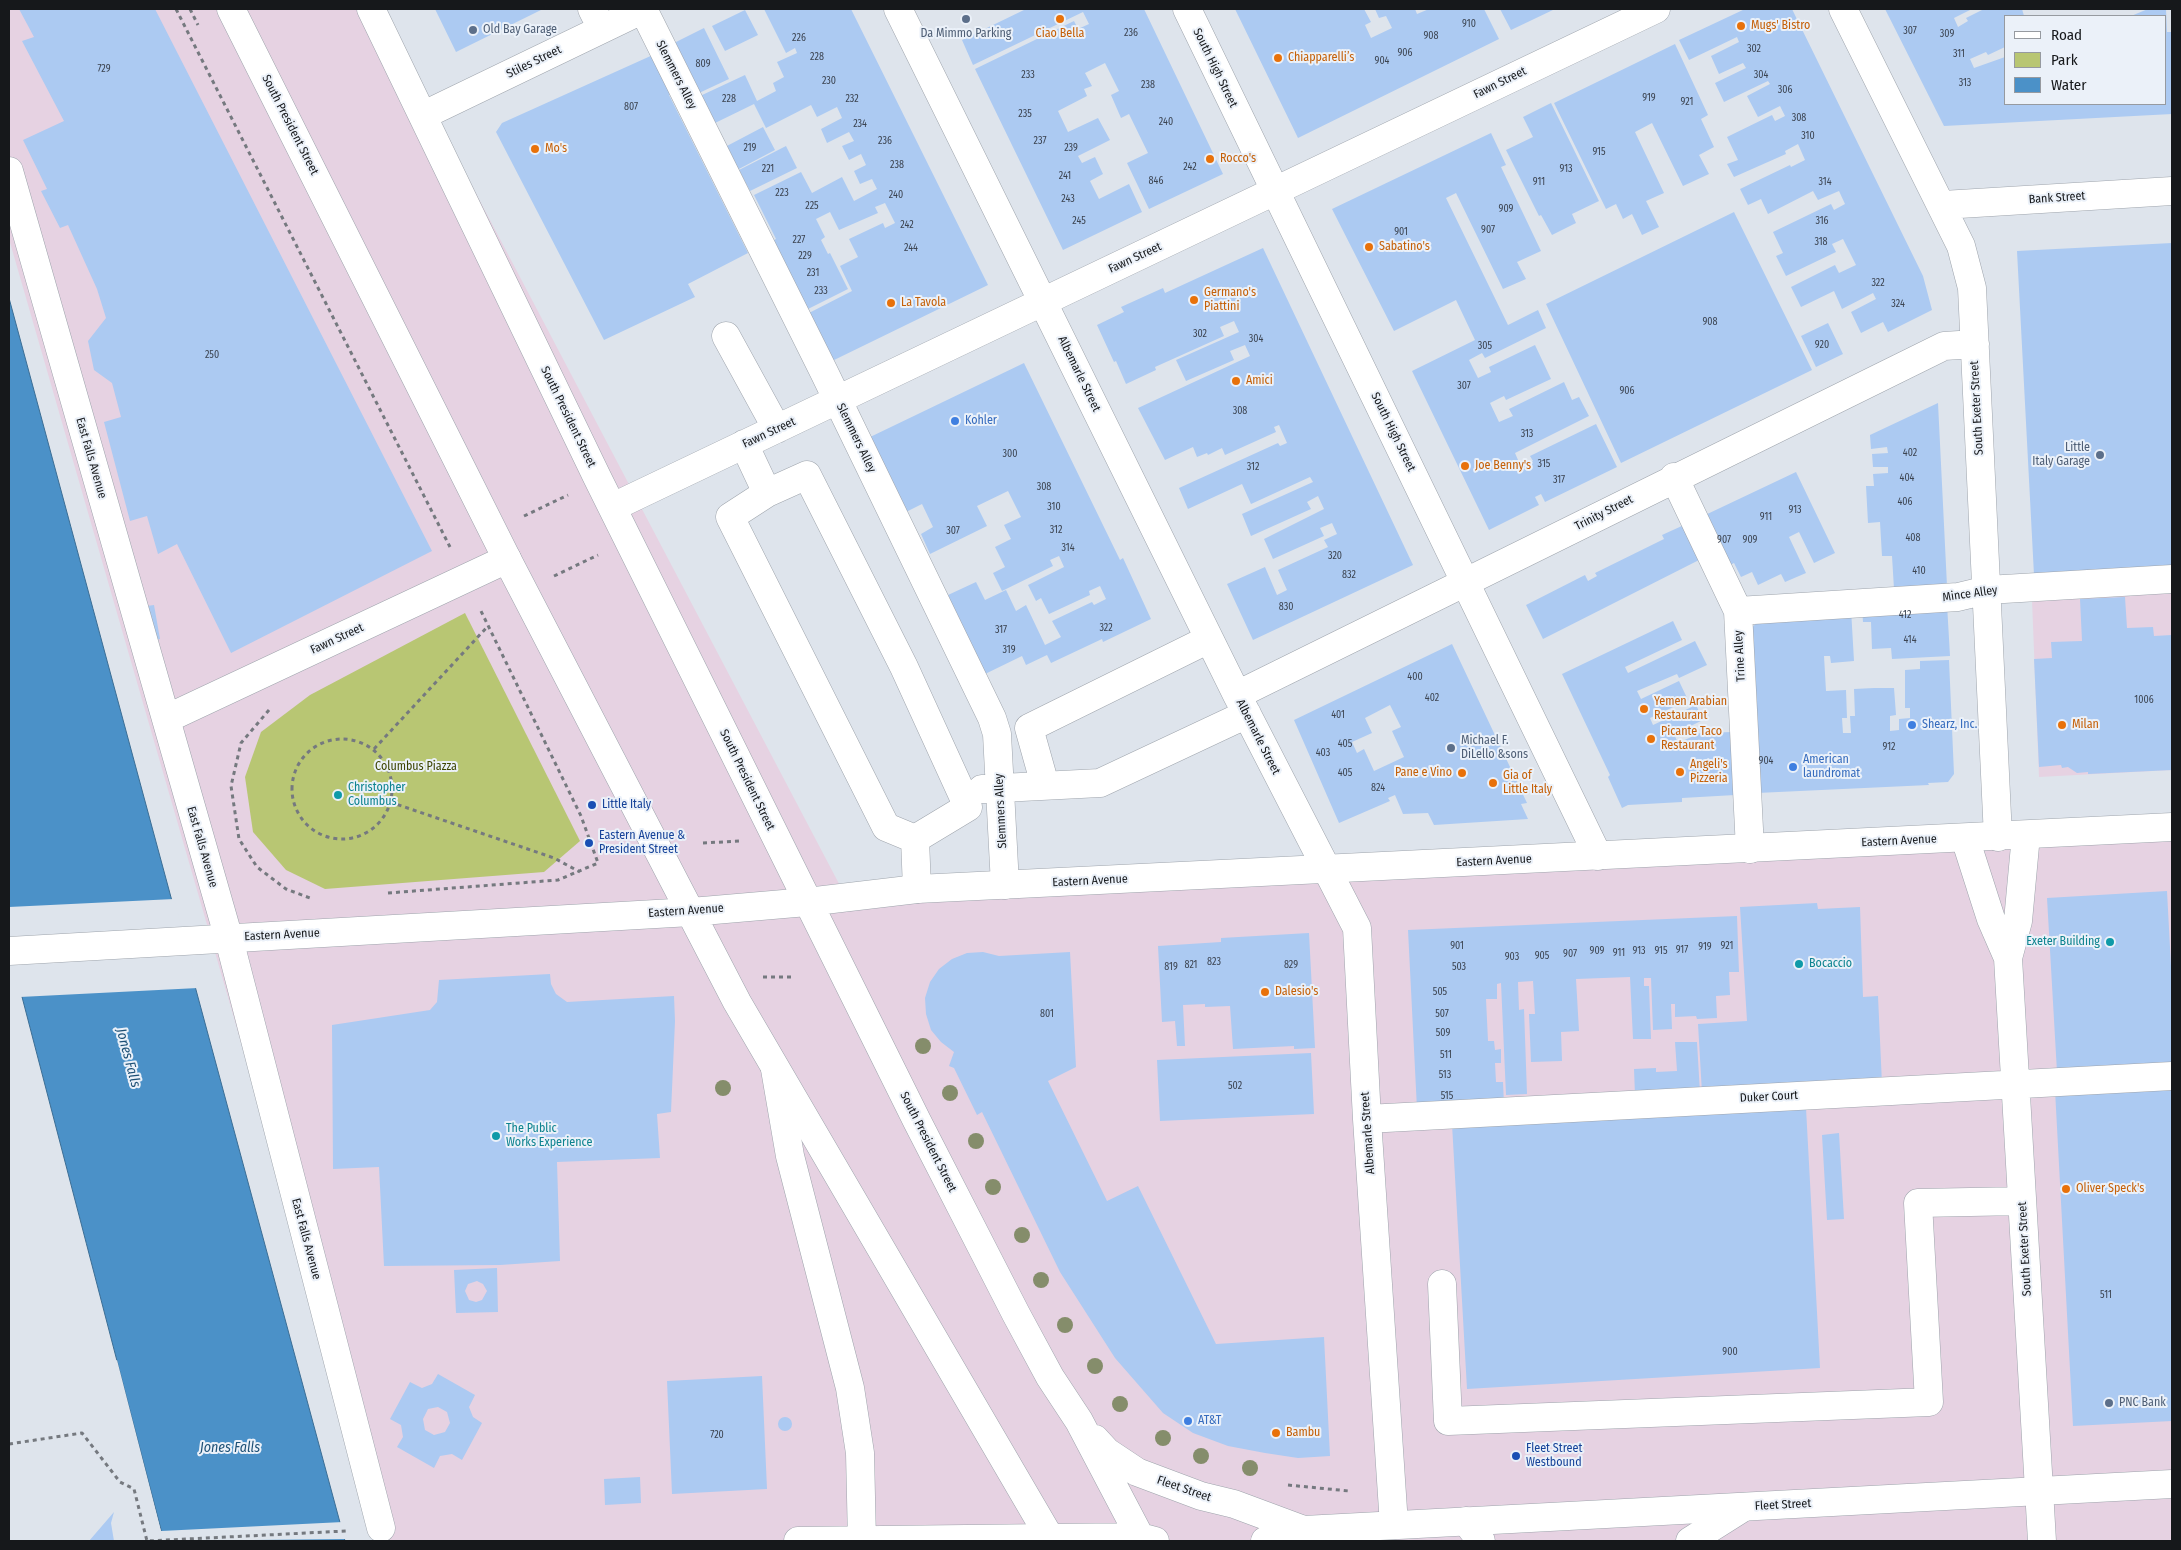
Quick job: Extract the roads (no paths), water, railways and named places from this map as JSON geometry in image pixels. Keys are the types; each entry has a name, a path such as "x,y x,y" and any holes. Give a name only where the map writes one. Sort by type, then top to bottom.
{"street":[{"name":"South President Street","path":"232,9 507,559 737,1002 1051,1540"},
{"name":"South President Street","path":"371,9 807,902 1016,1314 1050,1377 1079,1421 1146,1540"},
{"name":"Stiles Street","path":"424,115 597,19 643,9"},
{"name":"Slemmers Alley","path":"643,9 992,718 997,734 1005,885"},
{"name":"Albemarle Street","path":"898,9 1209,638 1325,870 1357,928 1366,1119 1394,1525"},
{"name":"South High Street","path":"1187,9 1598,856"},
{"name":"Fawn Street","path":"613,507 1656,9"},
{"name":"South Exeter Street","path":"1843,9 1962,246 1972,288 1998,837"},
{"name":"East Falls Avenue","path":"9,170 228,938 368,1529"},
{"name":"Bank Street","path":"1943,205 2172,191"},
{"path":"726,336 777,429"},
{"name":"Trinity Street","path":"961,791 1100,783 1465,581 1944,346 1975,344"},
{"path":"744,444 767,493"},
{"path":"807,475 904,666 968,807 915,839 886,827 730,517 767,493 807,475"},
{"name":"Trine Alley","path":"1674,477 1738,610 1750,849"},
{"name":"Fawn Street","path":"166,719 507,559"},
{"name":"Mince Alley","path":"1738,610 1958,597 1987,590 2172,579"},
{"path":"1045,785 1029,728 1209,638"},
{"name":"Eastern Avenue","path":"9,951 691,912 807,902 917,889 2172,827"},
{"name":"South Exeter Street","path":"2026,835 2018,921 2008,958 2042,1541"},
{"name":"South Exeter Street","path":"1966,838 1991,919 2008,958"},
{"path":"915,839 917,889"},
{"name":"South President Street","path":"774,1067 790,1156 850,1388 860,1452 862,1540"},
{"name":"Duker Court","path":"1366,1119 2172,1076"},
{"path":"1442,1284 1448,1421 1929,1402 1918,1203 2022,1201"},
{"name":"Fleet Street","path":"1079,1421 1107,1452 1137,1472 1201,1496 1234,1504 1304,1530"},
{"name":"Fleet Street","path":"1265,1541 1304,1530 1394,1525 1473,1531 1744,1507 2172,1484"},
{"path":"1690,1541 1744,1507"},
{"path":"798,1541 1146,1540"}],"water":[{"name":"Jones Falls","path":"9,298 345,1541 164,1541 9,947"}],"place":[{"name":"Da Mimmo Parking","path":"966,19"},
{"name":"Ciao Bella","path":"1060,19"},
{"name":"Mugs' Bistro","path":"1741,26"},
{"name":"Old Bay Garage","path":"473,30"},
{"name":"Chiapparelli’s","path":"1278,58"},
{"name":"Mo's","path":"535,149"},
{"name":"Rocco's","path":"1210,159"},
{"name":"Sabatino's","path":"1369,247"},
{"name":"Germano's Piattini","path":"1194,300"},
{"name":"La Tavola","path":"891,303"},
{"name":"Amici","path":"1236,381"},
{"name":"Kohler","path":"955,421"},
{"name":"Little Italy Garage","path":"2100,455"},
{"name":"Joe Benny's","path":"1465,466"},
{"name":"Yemen Arabian Restaurant","path":"1644,709"},
{"name":"Shearz, Inc.","path":"1912,725"},
{"name":"Milan","path":"2062,725"},
{"name":"Picante Taco Restaurant","path":"1651,739"},
{"name":"Michael F. DiLello &sons","path":"1451,748"},
{"name":"American laundromat","path":"1793,767"},
{"name":"Angeli's Pizzeria","path":"1680,772"},
{"name":"Pane e Vino","path":"1462,773"},
{"name":"Gia of Little Italy","path":"1493,783"},
{"name":"Christopher Columbus","path":"338,795"},
{"name":"Little Italy","path":"592,805"},
{"name":"Eastern Avenue & President Street","path":"589,843"},
{"name":"Exeter Building","path":"2110,942"},
{"name":"Bocaccio","path":"1799,964"},
{"name":"Dalesio's","path":"1265,992"},
{"name":"The Public Works Experience","path":"496,1136"},
{"name":"Oliver Speck's","path":"2066,1189"},
{"name":"PNC Bank","path":"2109,1403"},
{"name":"AT&T","path":"1188,1421"},
{"name":"Bambu","path":"1276,1433"},
{"name":"Fleet Street Westbound","path":"1516,1456"}],"park label":[{"name":"Columbus Piazza","path":"416,767"}]}
